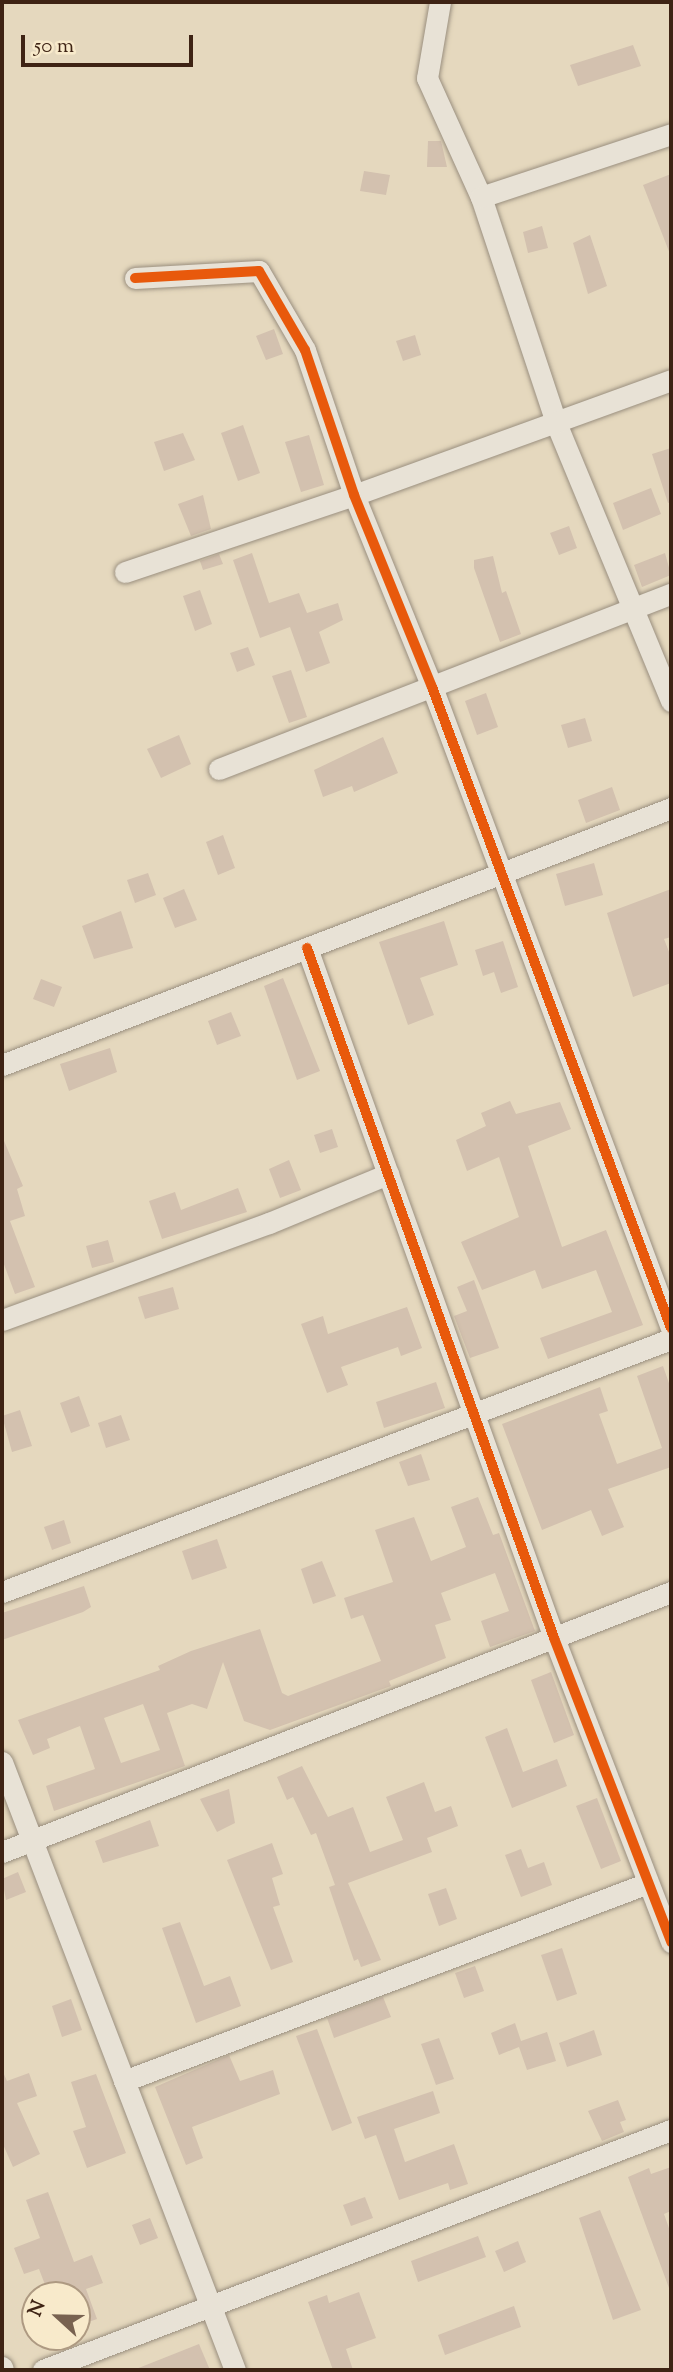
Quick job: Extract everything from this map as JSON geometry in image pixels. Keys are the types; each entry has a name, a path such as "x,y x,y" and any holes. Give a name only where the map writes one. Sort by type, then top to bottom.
{"street":[{"path":"440,2 427,78 481,197 556,423 635,608 671,701"},
{"path":"481,197 671,134"},
{"path":"135,278 259,271 305,350 354,495 432,687 503,873 671,1328"},
{"path":"125,572 354,495 671,380"},
{"path":"219,769 671,594"},
{"path":"2,1065 671,808"},
{"path":"307,948 472,1415 671,1942"},
{"path":"2,1320 269,1223 388,1174"},
{"path":"2,1592 671,1339"},
{"path":"2,1852 671,1592"},
{"path":"2,1762 235,2370"},
{"path":"124,2081 648,1883"},
{"path":"43,2370 671,2130"}],"building":[{"path":"633,45 641,66 578,86 570,65"},
{"path":"428,141 441,141 447,167 427,167"},
{"path":"364,171 390,175 386,195 360,191"},
{"path":"671,174 671,254 670,254 643,185"},
{"path":"542,226 548,248 528,253 523,232"},
{"path":"590,235 607,286 588,294 573,243"},
{"path":"274,329 283,354 266,360 256,336"},
{"path":"415,335 421,355 403,361 396,341"},
{"path":"243,425 260,473 238,481 221,433"},
{"path":"183,433 195,460 164,471 154,442"},
{"path":"309,435 324,485 301,492 285,442"},
{"path":"671,448 671,502 668,503 652,454"},
{"path":"651,488 661,514 623,530 613,503"},
{"path":"203,495 211,529 191,536 178,504"},
{"path":"569,526 577,548 559,555 550,533"},
{"path":"252,553 269,603 299,593 307,613 338,603 343,620 319,632 330,663 306,672 290,627 260,638 233,560"},
{"path":"665,553 671,575 642,587 634,565"},
{"path":"219,554 223,564 203,570 200,561"},
{"path":"493,556 502,593 506,591 521,634 500,642 474,568 474,560"},
{"path":"200,590 212,624 195,631 183,596"},
{"path":"248,647 255,665 237,672 230,653"},
{"path":"291,670 307,717 289,723 272,676"},
{"path":"486,693 498,727 477,735 465,701"},
{"path":"585,718 592,741 568,748 561,725"},
{"path":"179,735 191,764 161,778 147,749"},
{"path":"383,737 398,773 354,792 352,786 323,797 314,770"},
{"path":"612,787 620,810 586,823 578,800"},
{"path":"223,835 235,868 218,875 206,842"},
{"path":"594,863 603,895 565,906 556,874"},
{"path":"148,873 156,895 135,903 127,880"},
{"path":"184,889 197,920 175,928 163,898"},
{"path":"671,889 671,937 664,939 671,957 671,983 633,997 607,913"},
{"path":"121,911 133,948 94,959 82,926"},
{"path":"444,921 458,965 420,978 434,1015 408,1025 379,942"},
{"path":"503,941 518,987 501,993 494,972 483,976 475,950"},
{"path":"283,978 320,1071 297,1080 264,986"},
{"path":"41,979 62,987 54,1007 33,999"},
{"path":"231,1012 241,1036 217,1045 208,1021"},
{"path":"110,1048 117,1072 69,1091 60,1064"},
{"path":"510,1101 516,1114 560,1102 571,1129 528,1146 562,1247 606,1230 643,1325 548,1359 540,1338 612,1312 596,1270 542,1289 535,1270 482,1290 461,1242 519,1217 499,1157 467,1171 456,1140 486,1126 481,1113"},
{"path":"332,1129 338,1147 320,1153 314,1135"},
{"path":"2,1136 23,1186 17,1189 25,1216 10,1221 35,1287 15,1294 2,1259"},
{"path":"289,1160 301,1190 280,1198 269,1169"},
{"path":"238,1188 247,1212 162,1239 149,1201 175,1192 181,1210"},
{"path":"108,1240 114,1262 92,1268 86,1246"},
{"path":"474,1280 499,1348 470,1358 454,1316 467,1311 457,1287"},
{"path":"173,1287 179,1309 145,1319 138,1297"},
{"path":"407,1307 422,1348 401,1356 398,1347 341,1367 348,1385 327,1393 301,1324 323,1316 328,1334"},
{"path":"663,1366 671,1389 671,1467 608,1489 624,1527 602,1536 591,1510 542,1530 502,1424 600,1387 608,1411 599,1414 617,1464 662,1448 637,1376"},
{"path":"436,1382 445,1408 384,1428 376,1402"},
{"path":"79,1396 90,1426 71,1433 60,1403"},
{"path":"20,1410 32,1446 12,1452 2,1416"},
{"path":"121,1415 130,1440 106,1448 98,1423"},
{"path":"421,1454 430,1480 408,1486 399,1462"},
{"path":"478,1497 493,1535 499,1533 535,1631 490,1647 481,1621 509,1611 495,1573 441,1593 451,1620 435,1625 446,1658 389,1681 391,1686 270,1730 244,1721 223,1662 207,1709 192,1704 167,1713 185,1766 54,1811 46,1786 95,1769 80,1726 47,1739 50,1748 33,1755 18,1720 160,1670 158,1666 191,1651 260,1629 282,1693 288,1696 381,1661 363,1615 351,1619 344,1598 393,1582 375,1530 414,1517 431,1561 466,1547 451,1507","holes":["143,1704 160,1750 121,1763 104,1718"]},
{"path":"64,1520 71,1543 52,1550 44,1527"},
{"path":"217,1539 227,1568 192,1580 182,1551"},
{"path":"322,1561 336,1596 313,1604 301,1569"},
{"path":"84,1586 91,1607 2,1640 2,1613"},
{"path":"551,1672 574,1735 554,1743 531,1680"},
{"path":"507,1728 523,1772 557,1759 567,1786 512,1808 485,1737"},
{"path":"302,1766 328,1817 353,1807 370,1852 403,1840 386,1797 424,1782 435,1812 451,1806 458,1826 427,1838 432,1852 348,1883 381,1960 361,1967 358,1959 354,1961 329,1887 335,1885 316,1833 311,1835 293,1797 287,1800 277,1777"},
{"path":"229,1789 235,1823 217,1832 200,1799"},
{"path":"597,1798 621,1861 601,1869 576,1806"},
{"path":"150,1820 159,1846 103,1863 95,1841"},
{"path":"272,1843 283,1874 272,1878 280,1905 273,1907 293,1962 271,1970 227,1860"},
{"path":"521,1849 528,1868 544,1862 552,1885 521,1897 505,1855"},
{"path":"18,1872 26,1892 6,1900 2,1879"},
{"path":"446,1888 457,1919 439,1926 428,1894"},
{"path":"180,1922 204,1986 230,1976 241,2006 196,2023 162,1928"},
{"path":"562,1948 577,1994 557,2001 541,1955"},
{"path":"475,1966 484,1991 464,1998 455,1973"},
{"path":"383,1997 391,2017 334,2038 327,2018"},
{"path":"71,1999 82,2030 62,2037 52,2006"},
{"path":"515,2023 521,2041 547,2032 556,2061 527,2070 519,2047 499,2055 491,2033"},
{"path":"317,2029 352,2123 332,2131 296,2036"},
{"path":"594,2030 602,2055 567,2067 559,2043"},
{"path":"439,2038 454,2079 436,2085 421,2044"},
{"path":"229,2055 240,2081 273,2070 280,2094 192,2127 203,2158 186,2165 155,2087"},
{"path":"2,2070 7,2081 29,2073 37,2096 17,2103 40,2154 13,2167 2,2142"},
{"path":"96,2074 126,2153 87,2168 73,2131 86,2127 71,2082"},
{"path":"433,2091 440,2113 394,2129 405,2162 454,2144 468,2184 450,2190 448,2183 399,2200 376,2135 365,2139 357,2117"},
{"path":"618,2100 626,2120 620,2122 624,2132 602,2141 588,2111"},
{"path":"671,2167 671,2211 664,2214 671,2234 669,2288 628,2177 649,2168 651,2174"},
{"path":"48,2192 74,2262 92,2255 103,2283 91,2287 91,2281 44,2281 39,2269 24,2274 14,2248 40,2238 26,2200"},
{"path":"365,2197 373,2218 351,2226 343,2205"},
{"path":"600,2210 641,2310 613,2320 579,2218"},
{"path":"150,2218 158,2238 140,2245 132,2225"},
{"path":"478,2236 486,2257 418,2282 411,2261"},
{"path":"518,2241 526,2262 504,2272 495,2251"},
{"path":"359,2292 376,2338 346,2349 353,2370 333,2370 308,2302 327,2295 329,2303"},
{"path":"91,2303 97,2319 91,2321"},
{"path":"514,2306 521,2327 445,2355 438,2335"},
{"path":"199,2344 210,2370 136,2370 136,2369"}],"cycle path":[{"path":"135,278 259,271 305,350 354,495 432,687 671,1328"},
{"path":"307,948 554,1638 671,1942"}]}
